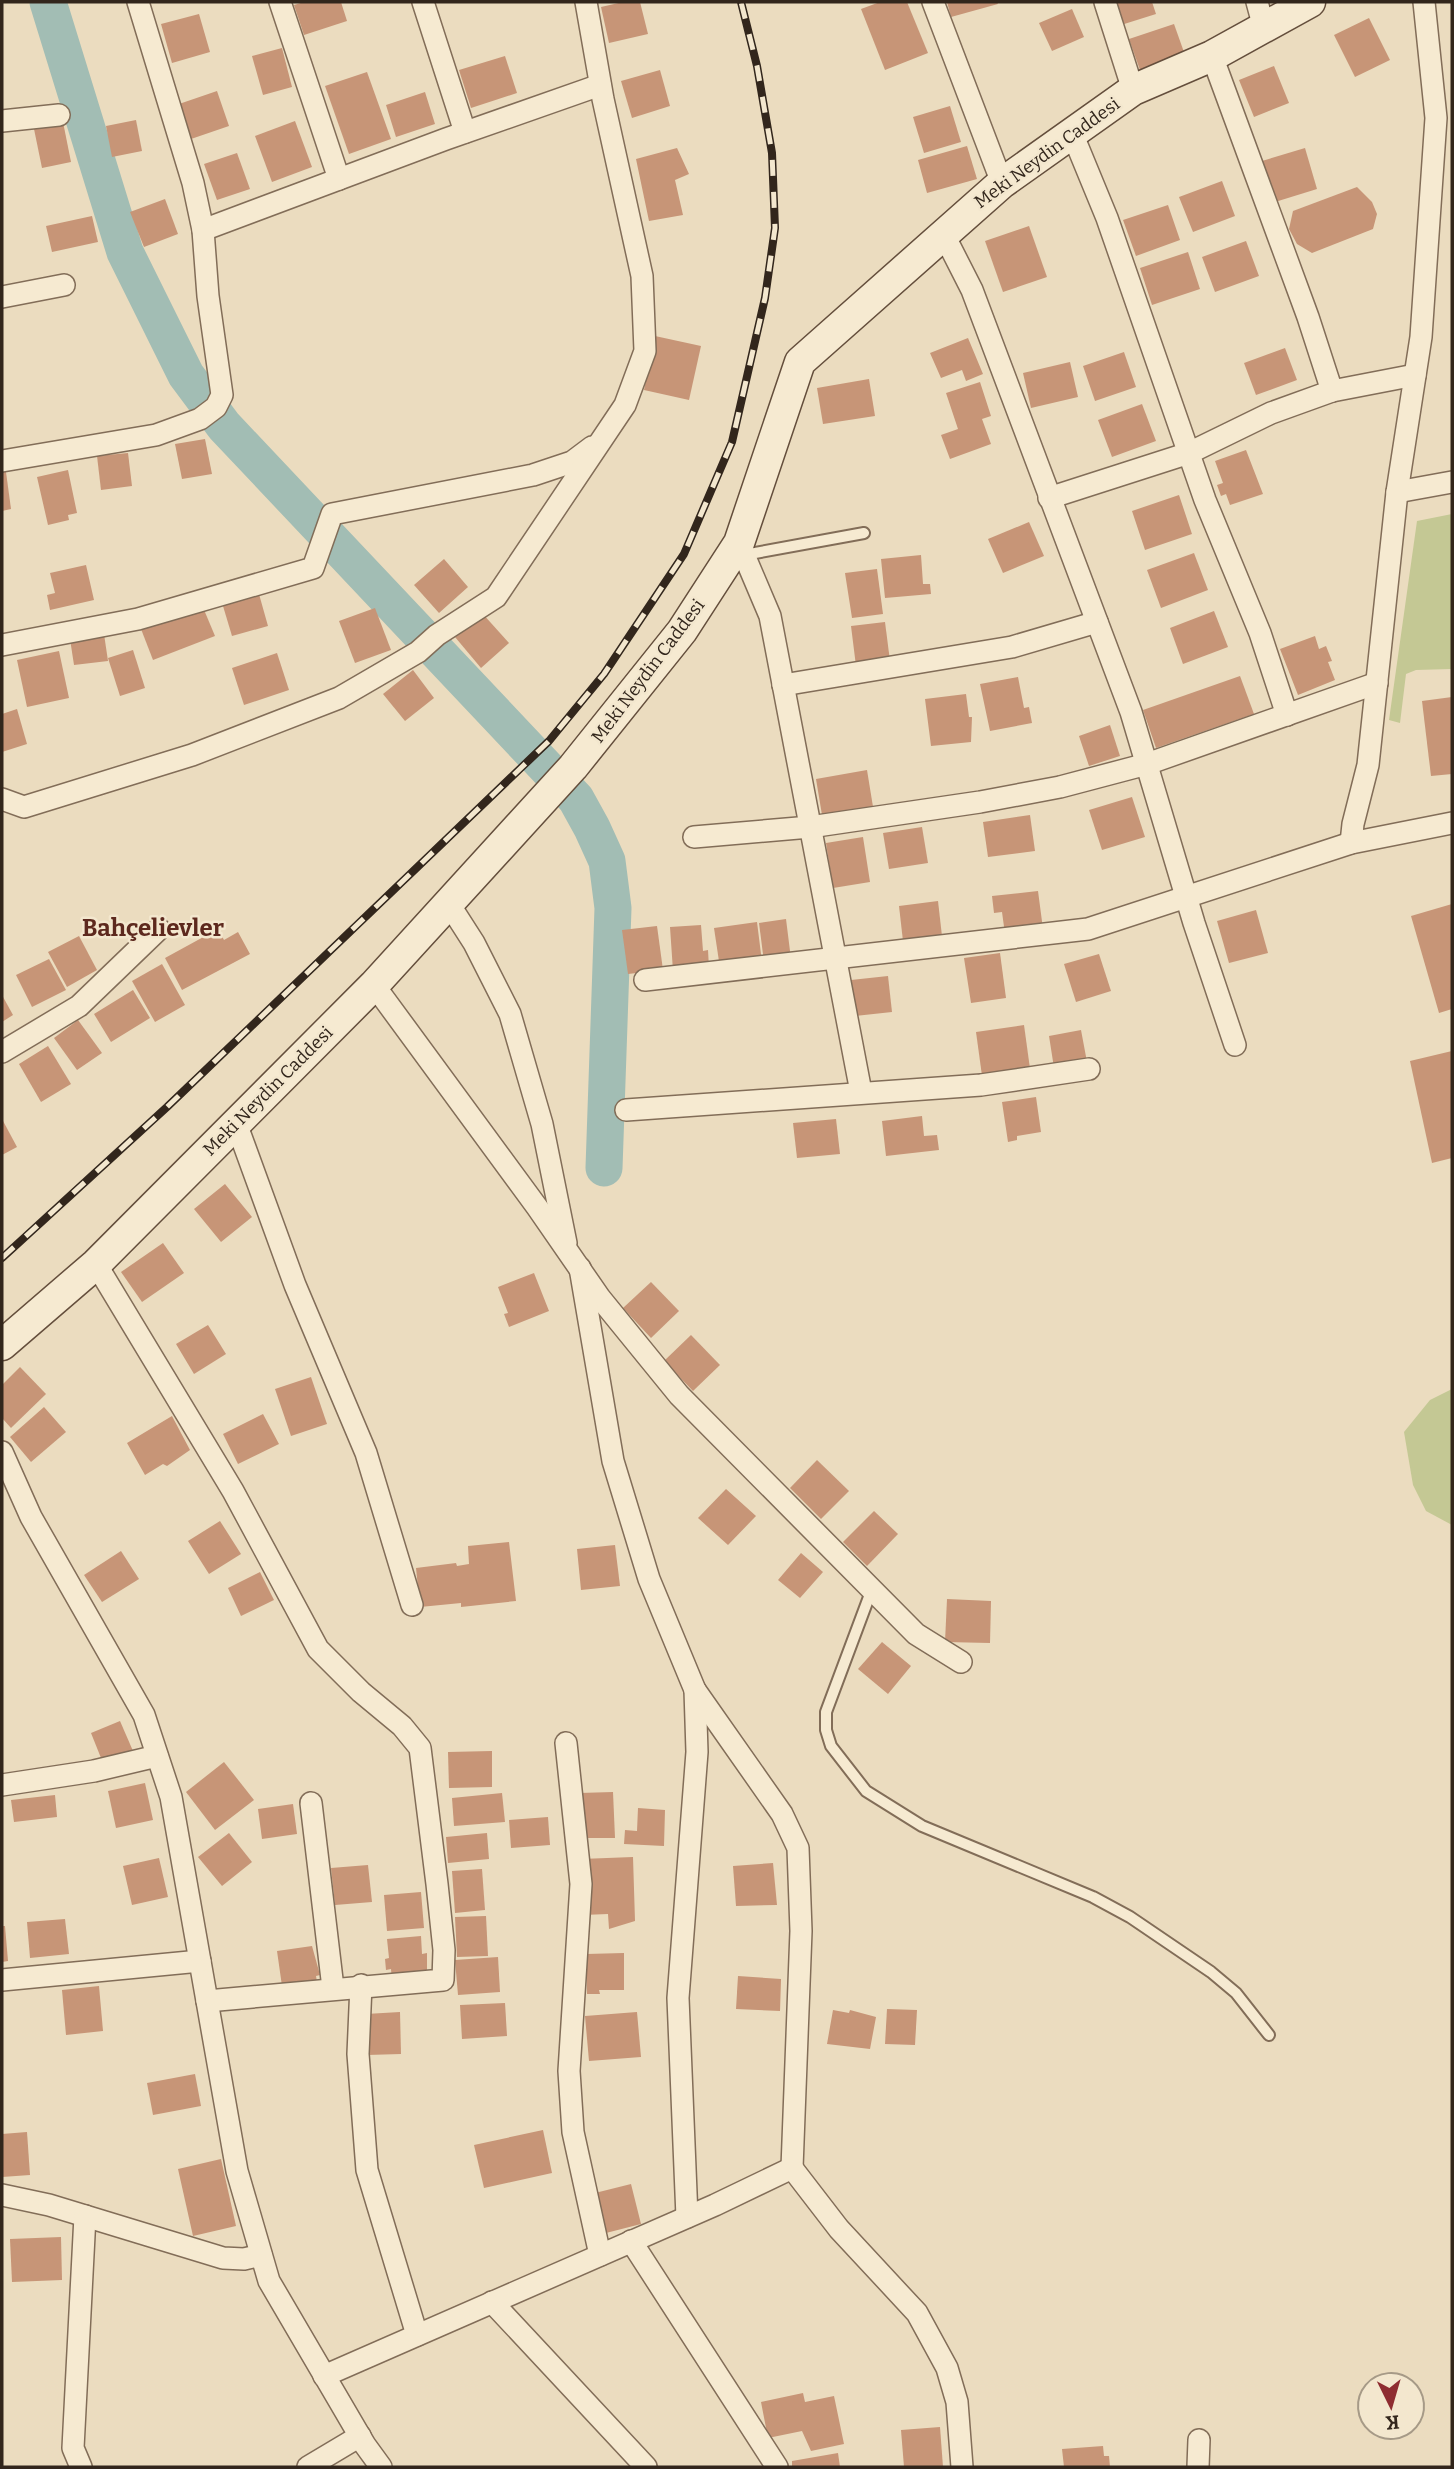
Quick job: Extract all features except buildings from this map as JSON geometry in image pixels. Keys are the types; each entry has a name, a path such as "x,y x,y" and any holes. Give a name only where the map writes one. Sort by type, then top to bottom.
{"street":[{"path":"2,461 156,435 201,419 220,401 223,388 208,296 203,230 193,183 138,2"},
{"path":"280,2 338,179"},
{"path":"423,2 465,132"},
{"path":"2,799 24,807 192,755 339,698 418,652 437,635 496,597 625,405 645,351 642,276 600,86 586,2"},
{"path":"933,2 1002,183"},
{"path":"1105,2 1133,90"},
{"name":"Meki Neydin Caddesi","path":"2,1345 96,1264 374,985 573,767 682,631 741,549 800,362 1002,183 1072,133 1133,90 1212,57 1260,15 1310,2"},
{"path":"1351,843 1368,765 1397,492 1421,337 1436,118 1424,2"},
{"path":"1212,57 1308,317 1332,391"},
{"path":"203,230 465,132 600,86"},
{"path":"2,121 59,115"},
{"path":"1072,133 1107,218 1205,500 1260,633 1287,715"},
{"path":"943,233 972,290 1131,712 1186,897 1235,1045"},
{"path":"2,297 64,285"},
{"path":"1049,498 1189,453 1271,414 1332,391 1415,375"},
{"path":"2,645 138,619 313,568 332,514 533,475 572,462 602,439"},
{"path":"1397,492 1452,482"},
{"path":"741,549 770,616 861,1093"},
{"path":"783,685 1012,647 1097,622"},
{"path":"694,837 810,827 980,802 1060,787 1147,764 1377,683"},
{"path":"645,980 1088,929 1351,843 1452,823"},
{"path":"449,904 474,943 510,1014 542,1124 574,1260 613,1461 649,1579 695,1690 782,1814 798,1848 801,1931 792,2168 839,2229 917,2313 947,2368 957,2402 962,2467"},
{"path":"2,1052 79,1006 159,929"},
{"path":"374,985 600,1298 679,1395 916,1634 961,1662"},
{"path":"626,1110 981,1085 1089,1069"},
{"path":"236,1123 295,1285 366,1453 412,1605"},
{"path":"96,1264 233,1491 318,1649 361,1692 402,1726 420,1748 437,1884 443,1980 207,2001"},
{"path":"2,1452 31,1517 144,1715 171,1797 237,2171 269,2281 381,2467"},
{"path":"687,2217 678,1998 697,1752 695,1690"},
{"path":"566,1743 581,1884 569,2071 573,2132 600,2255"},
{"path":"2,1785 94,1770 157,1756"},
{"path":"311,1803 333,1988"},
{"path":"2,1980 200,1961"},
{"path":"361,1986 358,2054 367,2170 417,2335"},
{"path":"324,2376 687,2217 792,2168"},
{"path":"2,2195 85,2216 223,2258 244,2259 261,2255"},
{"path":"80,2467 73,2448 85,2216"},
{"path":"631,2241 777,2467"},
{"path":"492,2302 646,2467"},
{"path":"308,2467 360,2436"},
{"path":"1198,2467 1199,2440"}],"lane":[{"path":"741,549 864,533"},
{"path":"872,1590 825,1721 834,1754 866,1791 922,1826 1093,1897 1130,1916 1176,1946 1236,1993 1269,2035"}],"green space":[{"path":"1452,514 1452,669 1416,670 1406,674 1400,723 1389,720 1417,521"},
{"path":"1452,1389 1452,1525 1426,1511 1413,1485 1404,1432 1430,1400"}],"waterway":[{"path":"48,2 125,252 186,375 224,426 576,799 592,828 607,861 613,908 604,1168"}],"railway":[{"path":"2,1258 167,1107 549,741 604,674 684,554 732,442 765,298 775,228 772,153 757,66 741,2"}],"district":[{"name":"Bahçelievler","path":"153,928"}]}
